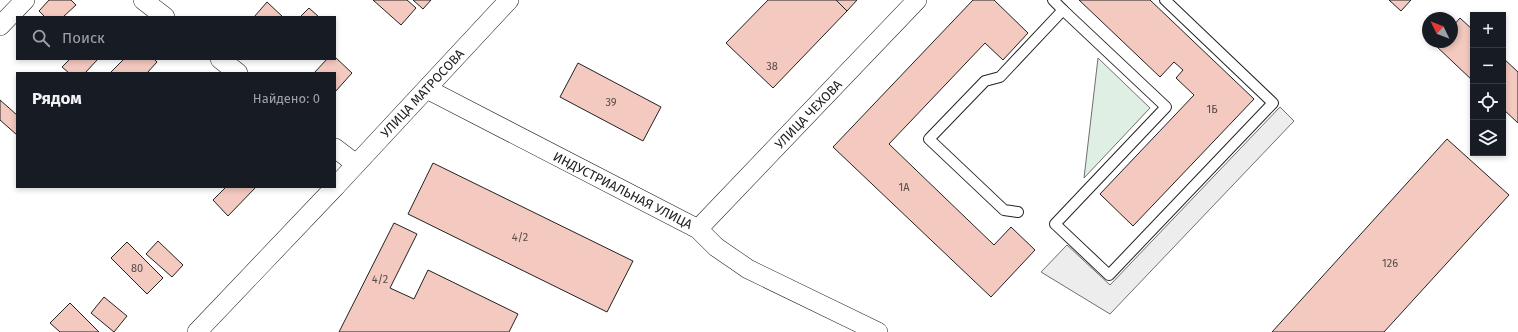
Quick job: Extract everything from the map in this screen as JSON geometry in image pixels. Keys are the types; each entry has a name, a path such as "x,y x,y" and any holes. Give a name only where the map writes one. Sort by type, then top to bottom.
{"street":[{"path":"0,26 25,0"},
{"path":"143,0 164,16"},
{"name":"УЛИЦА МАТРОСОВА","path":"336,186 509,0"},
{"name":"УЛИЦА ЧЕХОВА","path":"698,229 917,0"},
{"path":"221,60 237,72"},
{"name":"ИНДУСТРИАЛЬНАЯ УЛИЦА","path":"427,89 698,229 716,247 748,269 878,332"},
{"path":"336,149 356,164"},
{"name":"УЛИЦА МАТРОСОВА","path":"197,332 334,188"}],"lane":[{"path":"1053,0 1166,107 1055,224 1109,275 1273,103 1165,0"},
{"path":"1018,212 1004,210 930,139 985,81 1000,77 1064,10"}],"green space":[{"path":"1098,58 1150,108 1084,178"}],"shaded area":[{"path":"1280,107 1294,121 1110,314 1041,272 1067,245 1110,285"}],"building":[{"path":"49,0 71,0 76,5 64,16 44,16 39,11"},
{"path":"373,0 407,0 416,8 401,25"},
{"path":"413,0 431,0 423,9"},
{"path":"768,0 836,0 847,11 773,88 726,43"},
{"path":"836,0 857,0 847,11"},
{"path":"973,0 994,0 1028,33 1003,60 985,43 889,144 994,245 1011,227 1035,250 991,297 833,147"},
{"path":"1079,0 1150,0 1254,99 1133,226 1100,194 1194,95 1176,78 1183,70 1174,62 1160,77"},
{"path":"1389,0 1411,0 1401,11"},
{"path":"267,2 282,16 255,16"},
{"path":"309,8 318,16 301,16"},
{"path":"1460,18 1470,27 1470,78 1438,48 1458,48 1458,20"},
{"path":"336,58 352,73 336,91 336,72 315,72 326,60 336,60"},
{"path":"69,60 97,60 86,72 68,72 62,67"},
{"path":"123,60 155,60 157,62 148,72 111,72"},
{"path":"1506,61 1518,72 1518,123 1506,112"},
{"path":"578,63 661,107 643,141 560,97"},
{"path":"0,100 16,114 16,134 0,120"},
{"path":"1447,139 1509,195 1384,332 1272,332"},
{"path":"433,163 633,261 607,312 408,214"},
{"path":"225,188 255,188 228,216 213,200"},
{"path":"394,223 417,234 390,288 414,299 428,270 518,314 509,332 339,332"},
{"path":"158,241 183,265 172,277 146,254"},
{"path":"127,242 163,278 147,294 111,258"},
{"path":"104,297 127,316 114,332 91,313"},
{"path":"70,303 99,332 60,332 50,323"}]}
